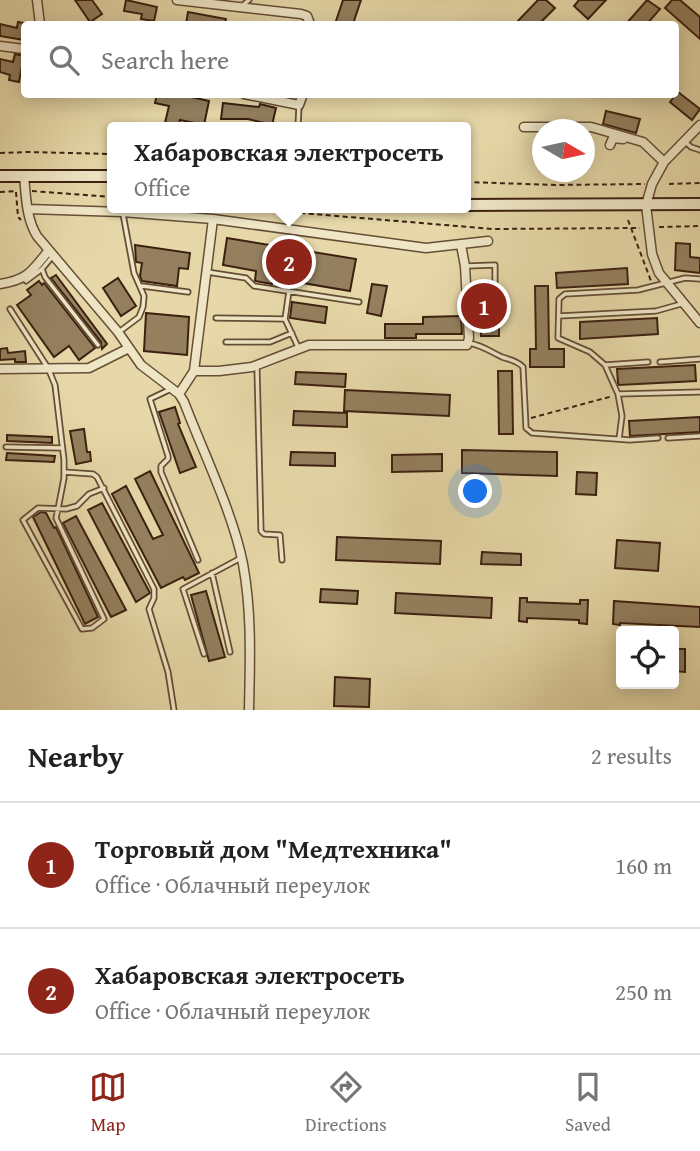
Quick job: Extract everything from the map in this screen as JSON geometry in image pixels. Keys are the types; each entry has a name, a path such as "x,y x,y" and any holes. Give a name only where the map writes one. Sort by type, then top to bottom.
{"main road":[{"path":"0,176 107,176"},
{"path":"471,205 700,204"}],"street":[{"path":"37,0 40,21"},
{"path":"177,0 305,15 310,21"},
{"path":"0,46 21,48"},
{"path":"264,98 299,105 302,98"},
{"path":"700,125 683,139 664,162 652,184 646,205 652,254 659,273 700,323"},
{"path":"524,127 591,127 643,142 664,162"},
{"path":"610,145 613,138 643,142"},
{"path":"24,176 32,227 118,332 141,365 176,391 230,521 241,558 251,632 249,710"},
{"path":"28,209 107,212"},
{"path":"135,213 214,219 426,248 488,242"},
{"path":"176,391 194,371 214,219"},
{"path":"194,371 256,366 277,359 298,347 309,345 460,346 469,342 465,266 461,245"},
{"path":"0,284 21,280 51,253"},
{"path":"0,369 89,368 128,348"}],"lane":[{"path":"240,7 249,0"},
{"path":"298,122 299,105"},
{"path":"683,139 691,147 700,150"},
{"path":"118,332 139,317 144,296 142,286 134,273 122,213"},
{"path":"26,281 42,269 51,253"},
{"path":"465,266 495,265 495,290"},
{"path":"42,269 59,298 98,345"},
{"path":"207,272 246,278 254,286 359,302"},
{"path":"619,439 622,416 618,394 605,365 590,352 558,338 559,299 565,294 638,290 685,278 700,279"},
{"path":"142,286 188,292"},
{"path":"289,291 285,319 298,347"},
{"path":"559,316 656,311 684,303"},
{"path":"9,309 48,368 55,385 64,472 58,509 56,518 104,619 92,628 82,629 23,520 38,508 58,509 77,506 89,494 104,488"},
{"path":"216,318 285,319"},
{"path":"226,342 270,342 292,333"},
{"path":"469,342 485,346 501,356 517,361 523,367 526,428 532,433 619,439 658,438"},
{"path":"660,362 700,359"},
{"path":"605,365 648,362"},
{"path":"256,366 259,383 261,531 264,534 279,534 282,560"},
{"path":"176,391 152,397 150,404 168,456 168,460 161,466 161,472 198,559"},
{"path":"618,394 700,392"},
{"path":"668,438 700,436"},
{"path":"6,447 62,449"},
{"path":"64,472 93,474 97,477 154,589 154,598 149,609 168,672 174,710"},
{"path":"204,654 183,589 241,558"},
{"path":"212,573 230,652"}],"path":[{"path":"0,153 107,154"},
{"path":"471,182 646,184"},
{"path":"669,184 700,183"},
{"path":"0,192 107,197"},
{"path":"300,213 493,229 640,228"},
{"path":"628,220 653,285"},
{"path":"659,227 700,226"},
{"path":"526,419 618,394"}],"building":[{"path":"75,0 92,0 102,14 89,21"},
{"path":"126,0 157,7 154,21 141,19 142,14 124,11"},
{"path":"343,0 361,0 354,21 336,21"},
{"path":"538,0 546,0 555,8 542,21 518,21"},
{"path":"579,0 606,0 588,19 574,6"},
{"path":"647,0 660,9 650,21 629,21"},
{"path":"672,0 680,0 700,17 700,39 665,8"},
{"path":"188,12 226,19 226,21 186,21"},
{"path":"18,22 21,22 21,40 0,36 0,24 17,28"},
{"path":"15,54 21,55 19,82 9,80 10,75 0,72 0,59 13,62"},
{"path":"679,93 700,109 692,120 670,102 673,98 679,98"},
{"path":"156,98 196,98 209,101 205,122 165,122 169,106 155,103"},
{"path":"223,103 259,107 260,104 276,108 273,122 221,119"},
{"path":"606,111 640,119 636,133 603,124"},
{"path":"227,238 356,259 350,291 273,278 272,284 255,281 256,271 223,265"},
{"path":"676,243 690,244 690,257 700,258 700,273 675,270"},
{"path":"135,245 190,253 188,269 179,268 177,286 142,281 142,263 136,262"},
{"path":"627,268 628,284 557,288 556,273"},
{"path":"56,275 107,344 102,349 101,342 51,278"},
{"path":"118,278 136,306 121,316 103,288"},
{"path":"39,281 42,285 44,283 95,348 79,360 69,346 54,357 17,305 31,295 27,290"},
{"path":"372,284 387,286 381,316 367,313"},
{"path":"535,286 548,286 549,349 564,349 564,367 530,367 530,349 536,349"},
{"path":"474,300 506,300 506,318 499,318 499,336 481,336 480,317 474,317"},
{"path":"292,302 327,307 325,323 290,318"},
{"path":"146,313 189,317 187,355 144,351"},
{"path":"461,316 462,334 416,334 416,338 385,338 385,324 423,324 423,317"},
{"path":"657,318 658,334 580,339 580,322"},
{"path":"7,348 8,353 25,351 26,362 15,362 15,359 0,360 0,349"},
{"path":"695,365 696,381 618,383 617,369"},
{"path":"498,371 512,371 513,434 499,434"},
{"path":"296,372 346,374 345,387 295,384"},
{"path":"345,390 450,395 449,416 344,411"},
{"path":"175,407 180,423 178,424 196,467 180,473 159,412"},
{"path":"294,411 347,413 347,427 293,425"},
{"path":"700,417 700,432 630,436 629,421"},
{"path":"84,429 91,461 76,464 70,431"},
{"path":"7,435 52,437 52,443 7,441"},
{"path":"462,450 557,452 557,476 462,473"},
{"path":"291,452 335,453 335,466 290,465"},
{"path":"7,453 55,456 54,462 6,460"},
{"path":"442,454 442,471 392,472 392,455"},
{"path":"150,471 199,573 185,580 183,577 161,588 112,494 126,486 153,539 163,535 135,479"},
{"path":"577,472 597,473 596,495 576,494"},
{"path":"102,503 150,593 136,602 88,510"},
{"path":"41,512 46,513 54,528 56,527 98,617 85,624 33,517"},
{"path":"76,516 126,610 111,617 63,523"},
{"path":"337,537 441,541 440,564 336,560"},
{"path":"617,540 660,543 658,571 615,568"},
{"path":"482,552 521,554 521,565 481,564"},
{"path":"321,589 358,591 357,604 320,602"},
{"path":"206,591 225,657 209,661 191,595"},
{"path":"396,593 492,598 491,618 395,613"},
{"path":"520,598 527,598 527,602 580,604 580,600 588,600 587,624 579,623 579,620 527,618 527,622 519,621"},
{"path":"614,601 700,607 700,627 613,624"},
{"path":"679,649 685,649 685,672 679,671"},
{"path":"335,677 370,679 369,707 334,706"}],"place":[{"name":"Хабаровская электросеть","path":"289,262"},
{"name":"Торговый дом \"Медтехника\"","path":"484,306"}]}
